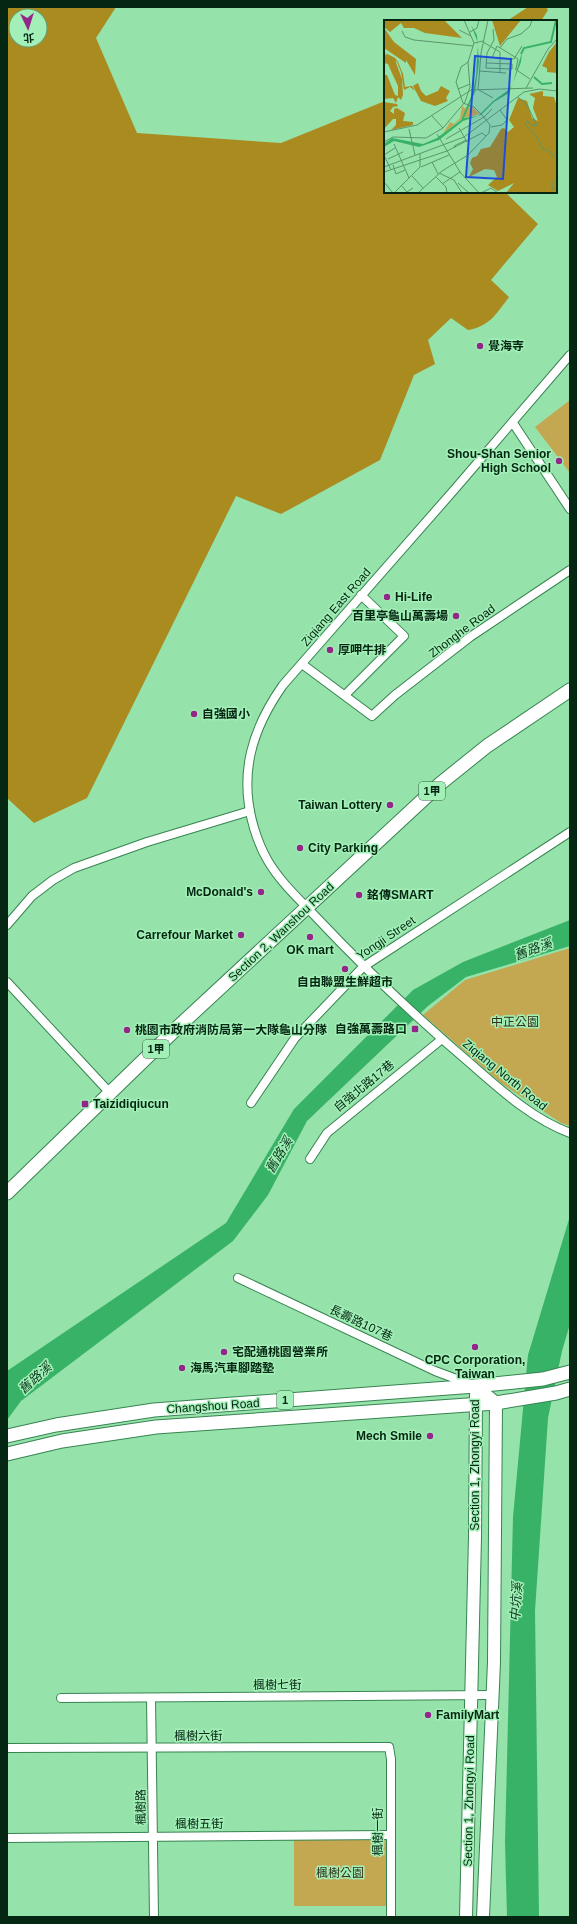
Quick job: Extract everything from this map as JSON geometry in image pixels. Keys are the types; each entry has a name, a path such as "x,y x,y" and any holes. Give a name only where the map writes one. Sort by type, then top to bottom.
{"main road":[{"name":"Section 2, Wanshou Road","path":"7,1193 179,1026 308,908 441,783 487,746 570,690"},
{"name":"Changshou Road","path":"7,1436 56,1425 154,1410 475,1386 543,1379 570,1372"},
{"name":"Section 1, Zhongyi Road","path":"475,1386 496,1403 493,1694 483,1917"},
{"name":"Section 1, Zhongyi Road","path":"466,1917 476,1405 475,1386"},
{"name":"Changshou Road","path":"7,1454 62,1441 156,1426 476,1405 516,1401 570,1389"}],"street":[{"name":"Ziqiang East Road","path":"308,908 288,888 267,860 254,829 250,811 247,786 252,744 271,703 283,685 513,423 570,355"},
{"path":"513,423 570,509"},
{"name":"Zhonghe Road","path":"345,695 372,716 395,695 470,637 570,570"},
{"path":"302,664 345,695 404,636 361,595"},
{"path":"7,925 32,896 53,880 74,868 147,842 250,811"},
{"name":"Yongji Street","path":"251,1103 295,1038 363,967 570,832"},
{"path":"308,908 363,967"},
{"name":"Ziqiang North Road","path":"363,967 430,1029 518,1103 541,1119 570,1132"},
{"path":"7,982 110,1093"},
{"name":"自強北路17巷","path":"310,1159 327,1133 442,1039"},
{"name":"長壽路107巷","path":"238,1278 435,1371 475,1386"},
{"name":"楓樹七街","path":"61,1698 493,1694"},
{"name":"楓樹路","path":"151,1698 154,1917"},
{"name":"楓樹六街","path":"7,1748 389,1747"},
{"name":"楓樹一街","path":"389,1747 391,1759 391,1917"},
{"name":"楓樹五街","path":"7,1838 390,1835"}],"green space":[{"path":"570,400 570,473 535,427"},
{"name":"中正公園","path":"570,948 570,1126 561,1123 501,1083 423,1015 465,980"},
{"name":"楓樹公園","path":"294,1839 386,1839 386,1906 294,1906"}],"shaded area":[{"path":"7,7 116,7 96,38 137,133 281,143 384,101 384,193 506,193 538,224 491,280 509,297 492,318 482,326 468,330 451,318 428,340 435,364 414,375 380,460 281,514 236,496 87,798 34,823 7,798"},
{"path":"528,7 546,7 548,10 542,20 508,20"}],"water":[{"name":"舊路溪","path":"570,920 570,946 466,977 428,1006 307,1121 268,1195 233,1241 21,1401 7,1420 7,1371 226,1223 294,1109 413,990 463,962"},
{"name":"中坑溪","path":"570,1216 570,1324 562,1351 548,1418 535,1611 539,1917 507,1917 505,1842 513,1517 528,1355"}],"place":[{"name":"覺海寺","path":"480,346"},
{"name":"Shou-Shan Senior High School","path":"559,461"},
{"name":"Hi-Life","path":"387,597"},
{"name":"百里亭龜山萬壽場","path":"456,616"},
{"name":"厚呷牛排","path":"330,650"},
{"name":"自強國小","path":"194,714"},
{"name":"Taiwan Lottery","path":"390,805"},
{"name":"City Parking","path":"300,848"},
{"name":"McDonald's","path":"261,892"},
{"name":"銘傳SMART","path":"359,895"},
{"name":"Carrefour Market","path":"241,935"},
{"name":"OK mart","path":"310,937"},
{"name":"自由聯盟生鮮超市","path":"345,969"},
{"name":"自強萬壽路口","path":"415,1029"},
{"name":"桃園市政府消防局第一大隊龜山分隊","path":"127,1030"},
{"name":"Taizidiqiucun","path":"85,1104"},
{"name":"CPC Corporation, Taiwan","path":"475,1347"},
{"name":"宅配通桃園營業所","path":"224,1352"},
{"name":"海馬汽車腳踏墊","path":"182,1368"},
{"name":"Mech Smile","path":"430,1436"},
{"name":"FamilyMart","path":"428,1715"}]}
